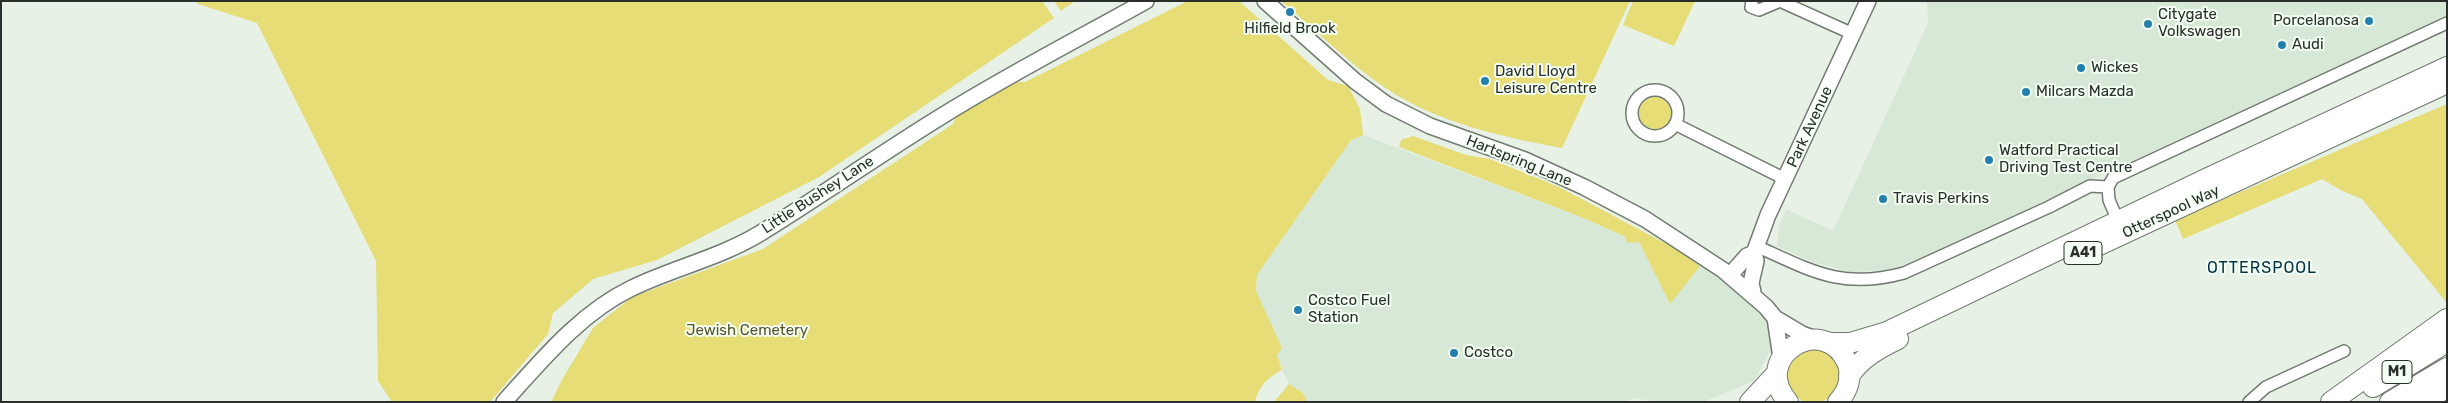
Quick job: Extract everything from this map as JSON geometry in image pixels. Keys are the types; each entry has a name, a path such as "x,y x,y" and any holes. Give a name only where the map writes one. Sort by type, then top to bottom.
{"highway":[{"path":"2204,180 2447,54"},
{"name":"Otterspool Way","path":"1750,402 1796,344 1824,341 1850,343 1866,340 1887,332 2204,180 2447,67"},
{"name":"Otterspool Way","path":"1846,392 1855,366 1888,344 2447,83"},
{"path":"2324,140 2447,96"},
{"name":"M1","path":"2331,402 2447,318"},
{"path":"1824,341 1844,356 1846,392"},
{"name":"M1","path":"2347,402 2447,342"},
{"path":"1779,365 1778,384 1788,402"},
{"name":"M1","path":"2390,402 2447,368"},
{"name":"M1","path":"2421,402 2447,388"}],"street":[{"name":"Little Bushey Lane","path":"504,402 569,333 599,307 646,282 756,236 943,115 1146,1"},
{"name":"Hartspring Lane","path":"1265,1 1355,81 1392,108 1430,126 1525,160 1584,187 1645,219 1730,275 1775,318 1802,334 1824,341"},
{"path":"1752,1 1751,7 1758,10 1780,1 1853,34"},
{"name":"Park Avenue","path":"1754,297 1751,283 1756,261 1755,250 1768,216 1868,1"},
{"path":"1755,250 1824,275 1854,281 1880,280 1935,260 2090,186 2108,187 2112,178 2447,23"},
{"path":"1654,90 1668,95 1677,107 1675,124 1667,133 1660,136 1645,134 1635,124 1633,109 1636,102 1647,92 1654,90"},
{"path":"1675,124 1785,180"},
{"name":"Otterspool Way","path":"2108,187 2109,200 2118,221"},
{"name":"Park Avenue","path":"1730,275 1755,250"},
{"path":"1775,318 1779,365"},
{"path":"2249,402 2266,387 2344,350"}],"shaded area":[{"path":"1927,1 2447,1 2447,16 1912,262 1889,270 1851,272 1813,262 1777,246 1779,227 1786,209 1833,231 1928,23"},
{"path":"1363,135 1581,217 1639,242 1670,303 1703,262 1765,315 1777,339 1754,381 1703,402 1661,402 1633,398 1626,402 1307,402 1303,393 1289,384 1282,370 1256,291 1257,275 1351,140"}],"green space":[{"path":"196,1 1042,1 1054,18 819,177 657,260 593,279 553,313 548,334 490,402 392,402 378,381 376,261 257,23 198,4"},
{"path":"1054,1 1075,1 1061,11"},
{"name":"Jewish Cemetery","path":"1188,1 1239,1 1328,80 1348,86 1360,109 1363,135 1351,140 1257,275 1256,291 1282,348 1277,355 1282,370 1265,383 1255,402 551,402 593,328 632,297 763,249 953,124 956,116 1015,82 1025,82"},
{"name":"David Lloyd Leisure Centre","path":"1281,1 1630,1 1562,148 1472,127 1449,120 1407,101 1359,69"},
{"path":"1633,1 1695,1 1674,46 1623,25"},
{"path":"1655,97 1666,102 1671,113 1666,124 1655,129 1644,124 1639,113 1644,102"},
{"path":"2447,104 2447,303 2362,199 2342,191 2322,179 2183,239 2175,220"},
{"path":"1413,136 1466,155 1490,159 1559,187 1674,248 1700,266 1670,304 1639,242 1627,243 1626,237 1581,217 1399,147 1401,140"},
{"path":"1808,349 1818,349 1828,353 1836,361 1840,376 1836,391 1828,399 1818,403 1808,403 1798,399 1790,391 1786,381 1786,371 1790,361 1798,353"},
{"path":"1289,384 1303,393 1307,402 1274,402"}],"place":[{"name":"Hilfield Brook","path":"1290,12"},
{"name":"Porcelanosa","path":"2369,21"},
{"name":"Citygate Volkswagen","path":"2148,24"},
{"name":"Audi","path":"2282,45"},
{"name":"Wickes","path":"2081,68"},
{"name":"David Lloyd Leisure Centre","path":"1485,81"},
{"name":"Milcars Mazda","path":"2026,92"},
{"name":"Watford Practical Driving Test Centre","path":"1989,160"},
{"name":"Travis Perkins","path":"1883,199"},
{"name":"Costco Fuel Station","path":"1298,310"},
{"name":"Costco","path":"1454,353"}],"district":[{"name":"OTTERSPOOL","path":"2262,268"}]}
